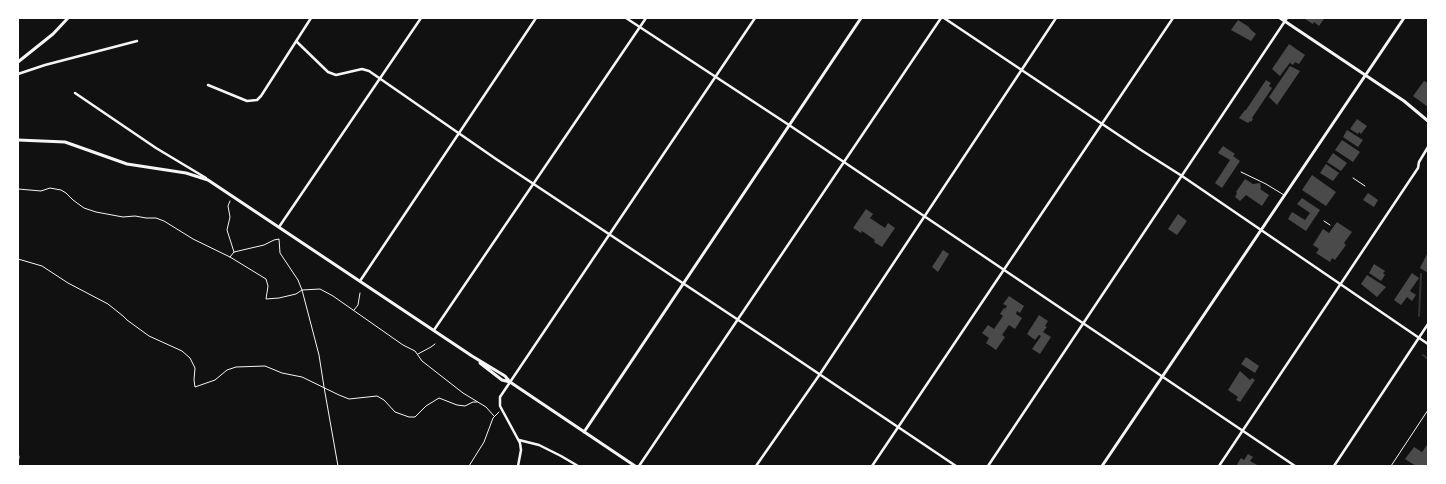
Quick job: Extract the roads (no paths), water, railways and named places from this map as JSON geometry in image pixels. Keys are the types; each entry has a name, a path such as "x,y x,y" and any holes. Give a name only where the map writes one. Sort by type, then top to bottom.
{"street":[{"path":"18,62 53,34 68,18"},
{"path":"208,85 247,101 257,100 311,18"},
{"path":"279,227 421,18"},
{"path":"360,281 536,18"},
{"path":"626,18 789,125 1295,466"},
{"path":"434,330 646,18"},
{"path":"518,466 521,450 519,440 502,410 499,403 500,398 755,18"},
{"path":"584,432 861,18"},
{"path":"639,466 943,18 1261,229 1428,344"},
{"path":"756,466 820,374 1056,18"},
{"path":"872,466 1173,18"},
{"path":"1280,18 1286,19 1416,110 1428,121"},
{"path":"1102,466 1404,18"},
{"path":"988,466 1286,19"},
{"path":"18,74 137,41"},
{"path":"296,42 328,72 336,75 362,69 369,71 458,134 956,466"},
{"path":"75,93 505,376 510,382 635,466"},
{"path":"18,140 65,142 127,164 186,173 208,180"},
{"path":"1219,466 1418,168 1419,162 1428,148"},
{"path":"1334,466 1428,324"},
{"path":"519,440 543,447 578,466"}],"lane":[{"path":"1240,172 1284,195"},
{"path":"1353,178 1365,186"},
{"path":"1324,221 1330,225"},
{"path":"1391,466 1428,410"}],"waterway":[{"path":"1419,316 1421,274"},
{"path":"1423,355 1428,359"}]}
